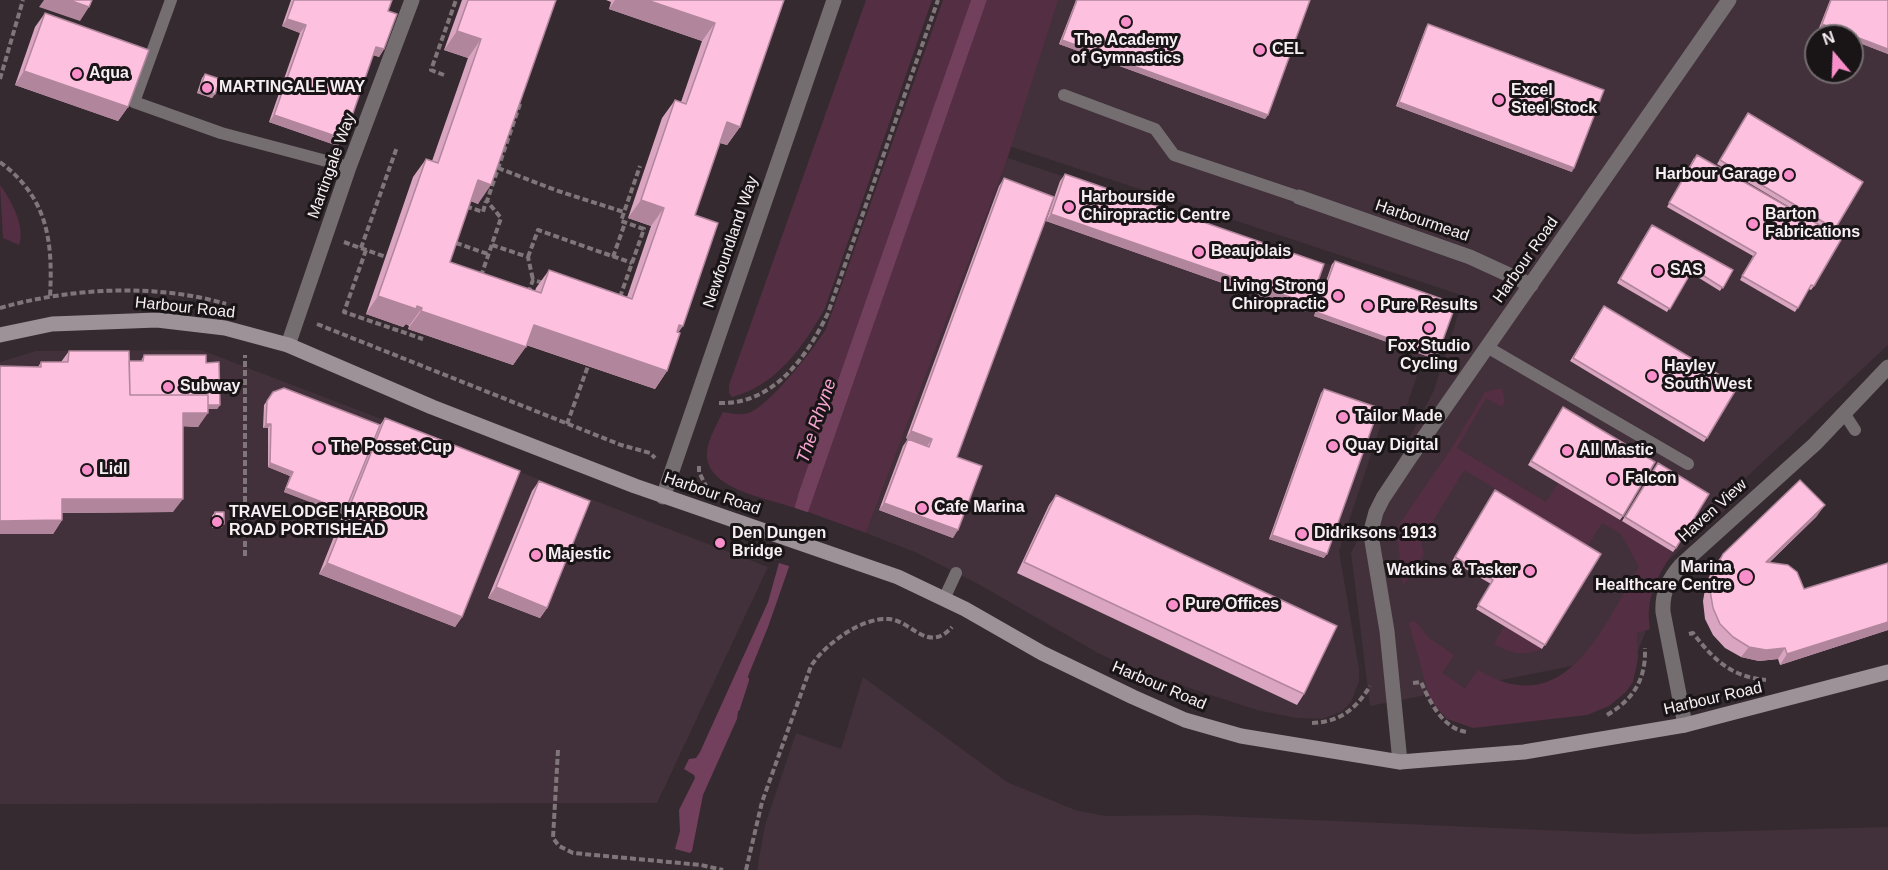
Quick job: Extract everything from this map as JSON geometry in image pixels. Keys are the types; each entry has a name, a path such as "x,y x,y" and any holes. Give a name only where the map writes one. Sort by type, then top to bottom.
{"street":[{"name":"Martingale Way","path":"288,345 349,167 412,0"},
{"name":"Newfoundland Way","path":"663,497 834,0"},
{"name":"Harbour Road","path":"1400,762 1387,631 1372,541 1374,520 1383,498 1729,0"},
{"name":"Harbourmead","path":"1299,197 1470,257 1531,285"},
{"name":"Harbour Road","path":"0,335 52,324 157,320 247,333 288,345 432,407 663,497 849,558 898,577 965,609 1042,653 1185,720 1241,736 1400,762 1524,752 1684,726 1888,672"},
{"name":"Haven View","path":"1684,726 1663,612 1663,600 1668,582 1681,565 1815,444 1888,367"}],"lane":[{"path":"171,0 134,102 221,132 349,167"},
{"path":"1064,95 1155,129 1174,154 1299,197"},
{"path":"1487,347 1688,464"},
{"path":"1844,413 1855,430"},
{"path":"944,599 956,573"}],"path":[{"path":"0,79 23,0"},
{"path":"444,75 431,70 456,0"},
{"path":"714,414 717,403 747,402 766,393 799,360 817,335 828,313 938,0"},
{"path":"465,216 468,207 483,212 521,101"},
{"path":"397,147 344,312 423,339"},
{"path":"0,162 30,190 42,214 52,257 50,300 52,324"},
{"path":"619,299 644,229 621,221 640,166"},
{"path":"498,168 558,191 624,212"},
{"path":"480,277 501,218 487,201"},
{"path":"613,256 625,223"},
{"path":"527,296 533,280 528,257 538,230 632,263"},
{"path":"452,254 459,234"},
{"path":"344,242 386,257"},
{"path":"456,243 488,254"},
{"path":"492,245 528,257"},
{"path":"533,280 553,287"},
{"path":"312,322 621,446 650,453 656,458"},
{"path":"245,556 243,384 247,333"},
{"path":"567,424 588,366"},
{"path":"699,464 699,472 708,488"},
{"path":"746,870 762,802 811,666 817,656 840,637 882,620 898,621 919,635 937,637 947,633 965,609"},
{"path":"558,750 552,834 559,846 573,853 701,865 723,870"}],"shaded area":[{"path":"866,0 932,0 825,308 808,336 787,363 762,384 732,397 729,393 729,385"},
{"path":"943,0 971,0 795,508 754,496 726,483 715,475 708,464 707,451 711,436 723,412 737,414 751,412 769,398 802,362 826,329"},
{"path":"971,0 987,0 768,627 740,696 737,719 703,795 692,851 690,853 675,849 680,831 679,810 695,778 684,769 689,759 696,758 700,752 768,602 799,492"},
{"path":"987,0 1058,0 1005,166 866,533 808,512"},
{"path":"1058,0 1888,0 1888,345 1736,487 1733,503 1665,563 1653,582 1647,601 1648,626 1637,653 1370,706 1351,553 1434,390 1464,296 1009,146"},
{"path":"1008,158 1455,306 1436,365 1422,361 1402,420 1384,415 1339,551 1359,669 1359,681 1351,702 1341,712 1322,719 1296,718 1257,710 1134,670 1098,653 980,585 917,553 866,533"},
{"path":"0,185 9,198 19,222 21,238 19,245 3,238"},
{"path":"201,350 768,567 657,803 0,804 0,362 36,351"},
{"path":"1502,388 1505,401 1502,407 1486,398 1457,448 1546,502 1558,483 1673,552 1662,570 1651,598 1650,629 1637,633 1638,659 1633,682 1626,692 1609,706 1587,715 1473,728 1447,719 1430,700 1409,623 1415,621 1429,638 1454,655 1442,673 1465,688 1478,670 1509,683 1535,685 1558,677 1578,661 1611,616 1639,567 1621,534 1602,523 1585,550 1493,494 1496,489 1464,470 1421,541 1424,555 1403,586 1398,526 1453,446 1485,392"},
{"path":"1504,626 1542,649 1529,653 1517,653 1494,644"},
{"path":"863,677 1007,782 1075,810 1105,816 1196,815 1635,834 1888,827 1888,870 757,870 765,825 796,733 841,749"}],"pier":[{"path":"792,507 810,513 792,567 776,562"}],"building":[{"path":"69,0 92,0 89,7"},
{"path":"294,0 392,0 388,11 397,14 384,49 376,47 344,139 274,115 306,25 287,19"},
{"path":"468,0 556,0 491,185 478,180 450,262 541,293 549,270 632,299 664,208 641,200 675,100 686,104 715,23 647,0 784,0 740,127 727,122 695,215 718,223 683,326 679,325 677,332 680,333 667,371 534,325 526,347 421,311 422,308 417,306 416,309 378,296 426,159 438,163 481,39 457,31"},
{"path":"1077,0 1310,0 1268,115 1062,40"},
{"path":"1831,0 1888,0 1888,49 1864,40 1864,24 1822,24"},
{"name":"Aqua","path":"45,13 149,50 128,107 24,71"},
{"name":"Excel Steel Stock","path":"1428,24 1604,90 1574,168 1399,102"},
{"name":"MARTINGALE WAY","path":"205,74 220,79 215,94 200,89"},
{"name":"Harbour Garage","path":"1748,113 1863,182 1835,229 1720,160"},
{"name":"Barton Fabrications","path":"1697,155 1842,238 1814,286 1811,285 1798,308 1742,276 1756,253 1669,203"},
{"path":"1065,174 1324,264 1310,304 1051,214"},
{"path":"1004,178 1054,197 957,457 982,466 958,530 884,503 908,439 929,447 932,439 911,431"},
{"name":"SAS","path":"1652,225 1733,270 1723,288 1693,269 1670,309 1620,279"},
{"path":"1335,261 1456,304 1437,356 1316,312"},
{"name":"Hayley South West","path":"1604,306 1738,386 1707,438 1573,358"},
{"name":"Lidl","path":"69,351 129,351 130,395 208,395 208,413 183,413 183,499 62,499 62,520 0,521 0,366 41,367 41,362 68,362"},
{"name":"Subway","path":"144,355 206,355 206,363 219,362 220,405 208,405 208,395 130,395 129,361 143,361"},
{"name":"The Posset Cup","path":"284,388 380,425 345,511 286,488 293,472 270,463 271,424 266,424 267,401 273,392"},
{"path":"1324,389 1379,408 1327,554 1272,535"},
{"path":"1563,407 1655,462 1623,516 1531,461"},
{"path":"385,418 520,471 462,617 327,563"},
{"path":"1658,463 1709,494 1676,548 1625,517"},
{"name":"Marina Healthcare Centre","path":"1800,480 1825,505 1766,562 1788,565 1797,572 1804,589 1888,563 1888,622 1787,654 1785,648 1766,650 1749,647 1733,637 1720,624 1713,608 1710,590 1714,572 1723,554"},
{"name":"Majestic","path":"539,481 590,501 547,608 496,587"},
{"name":"Watkins & Tasker","path":"1495,490 1601,554 1545,645 1478,605 1493,580 1455,557"},
{"name":"Pure Offices","path":"1056,495 1337,626 1304,694 1024,562"},
{"path":"215,512 224,512 224,524 215,524"}],"waterway":[{"name":"The Rhyne","path":"736,708 745,680"}],"place":[{"name":"The Academy of Gymnastics","path":"1126,22"},
{"name":"CEL","path":"1260,50"},
{"name":"Aqua","path":"77,74"},
{"name":"MARTINGALE WAY","path":"207,88"},
{"name":"Excel Steel Stock","path":"1499,100"},
{"name":"Harbour Garage","path":"1789,175"},
{"name":"Harbourside Chiropractic Centre","path":"1069,207"},
{"name":"Barton Fabrications","path":"1753,224"},
{"name":"Beaujolais","path":"1199,252"},
{"name":"SAS","path":"1658,271"},
{"name":"Living Strong Chiropractic","path":"1338,296"},
{"name":"Pure Results","path":"1368,306"},
{"name":"Fox Studio Cycling","path":"1429,328"},
{"name":"Hayley South West","path":"1652,376"},
{"name":"Subway","path":"168,387"},
{"name":"Tailor Made","path":"1343,417"},
{"name":"Quay Digital","path":"1333,446"},
{"name":"The Posset Cup","path":"319,448"},
{"name":"All Mastic","path":"1567,451"},
{"name":"Lidl","path":"87,470"},
{"name":"Falcon","path":"1613,479"},
{"name":"Cafe Marina","path":"922,508"},
{"name":"TRAVELODGE HARBOUR ROAD PORTISHEAD","path":"217,522"},
{"name":"Didriksons 1913","path":"1302,534"},
{"name":"Den Dungen Bridge","path":"720,543"},
{"name":"Majestic","path":"536,555"},
{"name":"Watkins & Tasker","path":"1530,571"},
{"name":"Marina Healthcare Centre","path":"1746,577"},
{"name":"Pure Offices","path":"1173,605"}]}
